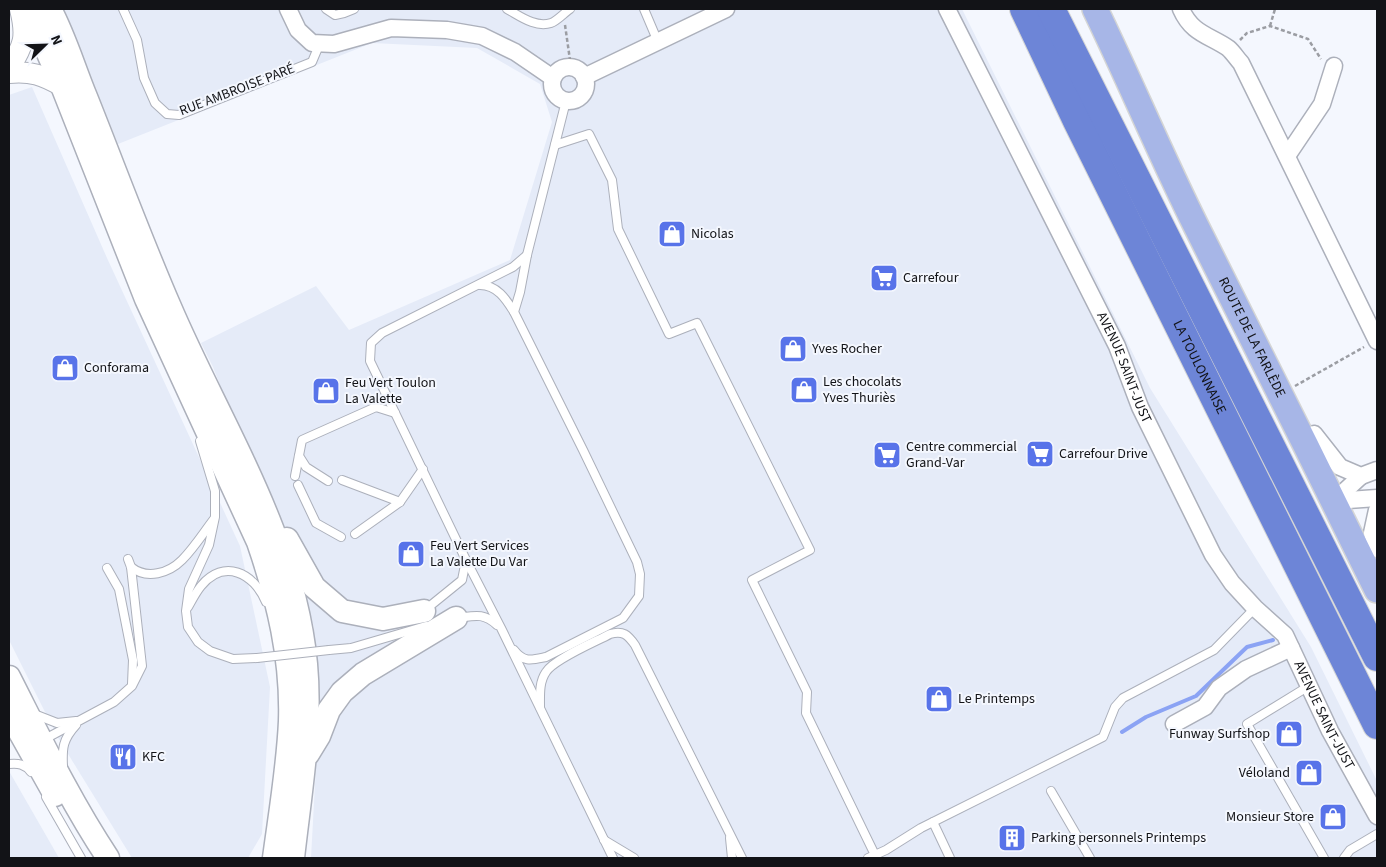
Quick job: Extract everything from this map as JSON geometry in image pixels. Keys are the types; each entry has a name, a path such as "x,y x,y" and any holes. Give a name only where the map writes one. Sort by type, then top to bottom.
{"highway":[{"path":"1014,9 1077,121"},
{"name":"LA TOULONNAISE","path":"1024,9 1077,121 1377,725"},
{"name":"LA TOULONNAISE","path":"1051,9 1377,657"}],"main road":[{"path":"29,9 62,86 146,299 258,542 269,572 280,612 287,659 290,722 274,858"},
{"path":"50,9 170,308 266,511 296,601 306,667 308,714 293,858"},
{"name":"ROUTE DE LA FARLÈDE","path":"1095,9 1131,82 1197,227 1347,492 1377,560"},
{"name":"ROUTE DE LA FARLÈDE","path":"1131,82 1251,306 1314,434 1347,492 1377,590"},
{"path":"266,511 283,532 314,587 342,611 383,619 424,611"},
{"path":"304,762 319,736 329,710 342,692 363,674 456,618"},
{"path":"9,676 16,710 40,782 94,848 108,858"},
{"path":"16,710 42,742 94,848"}],"street":[{"path":"9,69 22,46 24,38 20,9"},
{"path":"288,9 298,30 312,42 334,44 391,28 447,30 482,36 515,52 553,78"},
{"path":"584,77 726,9"},
{"name":"AVENUE SAINT-JUST","path":"947,9 1117,346 1140,407 1213,555 1232,583 1255,608 1285,635 1330,731 1377,816"},
{"path":"1182,9 1184,16 1201,34 1230,49 1241,64 1377,340"},
{"path":"1287,156 1322,104 1334,66"},
{"path":"570,67 580,71 584,77 586,84 582,95 572,101 559,98 554,93 552,84 557,72 570,67"},
{"path":"9,73 34,73 62,86"},
{"path":"1347,492 1377,470"},
{"path":"1347,492 1377,498"},
{"path":"1377,510 1372,532 1377,549"},
{"path":"1174,724 1205,706 1219,688 1246,669 1291,648"}],"lane":[{"name":"RUE AMBROISE PARÉ","path":"123,9 137,40 144,78 155,103 168,114 179,115 312,62 320,43"},
{"path":"326,9 335,15 354,9"},
{"path":"507,9 534,24 552,23 570,9"},
{"path":"644,9 658,42"},
{"path":"514,312 566,101"},
{"path":"555,145 589,134 612,180 618,230 669,334 697,323 810,550 752,580 807,692 806,713 872,856 886,850 933,822 1103,737 1115,707 1123,698 1214,650 1255,608"},
{"path":"528,256 513,267 382,333 371,343 370,361 613,858"},
{"path":"477,285 488,285 496,290 514,312 601,486 637,562 640,574 639,596 623,618 546,657 533,660 520,657 508,642"},
{"path":"146,299 157,343 165,360"},
{"path":"295,476 302,440 376,407 395,413"},
{"path":"198,437 215,491 215,517 209,545 189,589 186,610 188,628 198,642 210,651 233,659 351,648 456,618 477,615 489,617 501,628"},
{"path":"299,456 306,467 328,481"},
{"path":"355,534 400,502 423,469"},
{"path":"342,480 400,502"},
{"path":"298,485 316,523 341,537"},
{"path":"132,568 137,572 155,574 181,561 215,517"},
{"path":"40,782 37,757 38,747 42,742 114,702 132,686 142,666 132,568 128,559"},
{"path":"388,636 424,611 462,580 466,560"},
{"path":"107,568 119,589 133,660 132,686"},
{"path":"186,610 202,585 216,574 228,571 241,573 250,578 265,598 287,659"},
{"path":"540,710 541,685 546,672 556,662 610,634 618,632 630,637 742,858"},
{"path":"1309,686 1247,724 1324,858"},
{"path":"16,710 34,714 57,723 80,721"},
{"path":"80,721 68,734 62,750 63,766 88,814 94,848"},
{"path":"9,764 27,766 40,782 81,858"},
{"path":"1051,791 1090,858"},
{"path":"933,822 950,858"},
{"path":"729,833 732,858"},
{"path":"1344,858 1350,850 1377,834"},
{"path":"603,838 634,858"},
{"path":"886,850 890,858"}],"path":[{"path":"1270,26 1275,9"},
{"path":"565,24 570,67"},
{"path":"1230,49 1247,33 1270,26 1308,39 1322,60 1334,66"},
{"path":"1292,388 1377,340"}],"shaded area":[{"path":"63,9 962,9 1150,388 1311,647 1377,781 1377,858 311,858 316,766 314,627 213,367 201,343 316,286 349,330 510,260 552,122 540,84 477,48 372,43 118,144"},
{"path":"32,87 107,258 240,546 270,687 262,834 248,858 132,858 57,736 9,640 9,95"},
{"path":"9,771 59,858 9,858"}],"waterway":[{"path":"1122,732 1146,717 1196,696 1247,647 1273,640"}],"place":[{"name":"Nicolas","path":"672,234"},
{"name":"Carrefour","path":"884,278"},
{"name":"Yves Rocher","path":"793,349"},
{"name":"Conforama","path":"65,368"},
{"name":"Les chocolats Yves Thuriès","path":"804,390"},
{"name":"Feu Vert Toulon La Valette","path":"326,391"},
{"name":"Carrefour Drive","path":"1040,454"},
{"name":"Centre commercial Grand-Var","path":"887,455"},
{"name":"Feu Vert Services La Valette Du Var","path":"411,554"},
{"name":"Le Printemps","path":"939,699"},
{"name":"Funway Surfshop","path":"1289,734"},
{"name":"KFC","path":"123,757"},
{"name":"Véloland","path":"1309,773"},
{"name":"Monsieur Store","path":"1333,817"},
{"name":"Parking personnels Printemps","path":"1012,838"}]}
